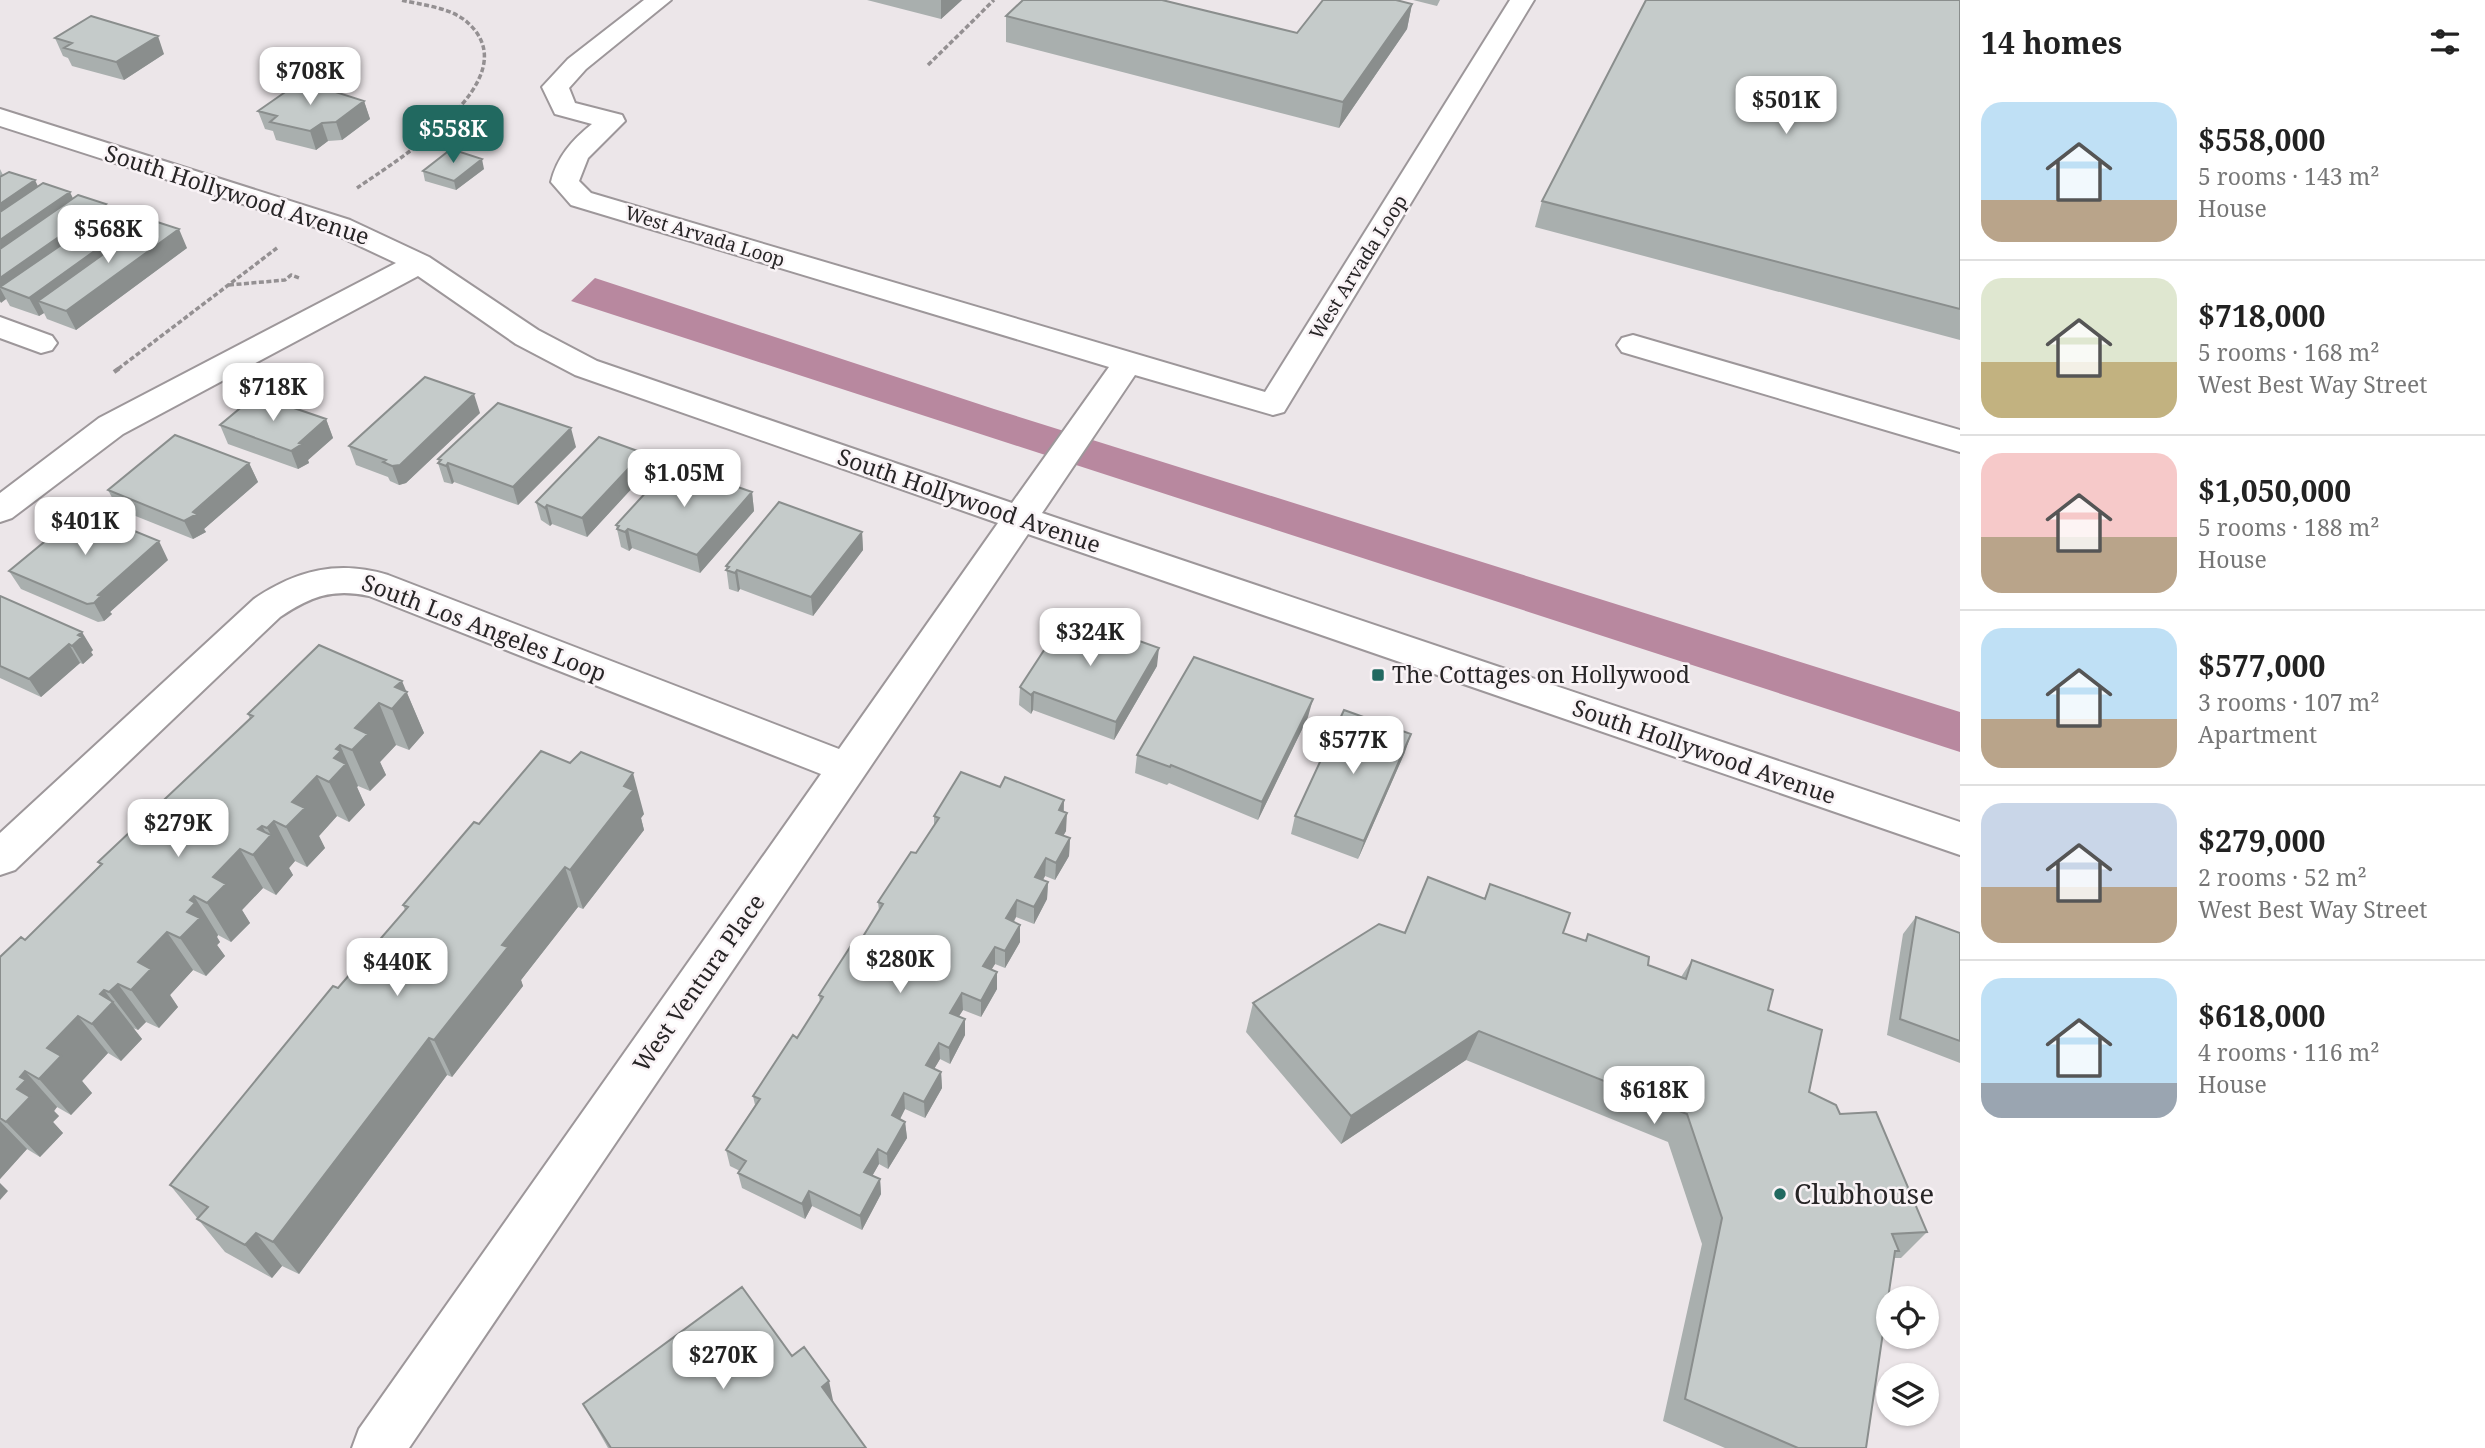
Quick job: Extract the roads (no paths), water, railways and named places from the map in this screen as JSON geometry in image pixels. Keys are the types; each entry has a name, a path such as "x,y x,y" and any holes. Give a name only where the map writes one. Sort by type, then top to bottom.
{"street":[{"name":"West Arvada Loop","path":"659,0 577,64 555,87 564,108 612,121 583,145 568,165 565,182 581,199 1273,405 1522,0"},
{"name":"South Hollywood Avenue","path":"0,117 341,226 419,263 527,337 586,368 1960,839"},
{"path":"0,510 111,426 419,263"},
{"path":"0,327 41,343"},
{"path":"1633,345 1960,441"},
{"path":"1020,518 1128,362"},
{"name":"West Ventura Place","path":"378,1448 1020,518"},
{"name":"South Los Angeles Loop","path":"0,858 267,608 295,589 324,579 352,579 375,584 847,768"}],"place":[{"name":"The Cottages on Hollywood","path":"1378,675"},
{"name":"Clubhouse","path":"1780,1194"}]}
